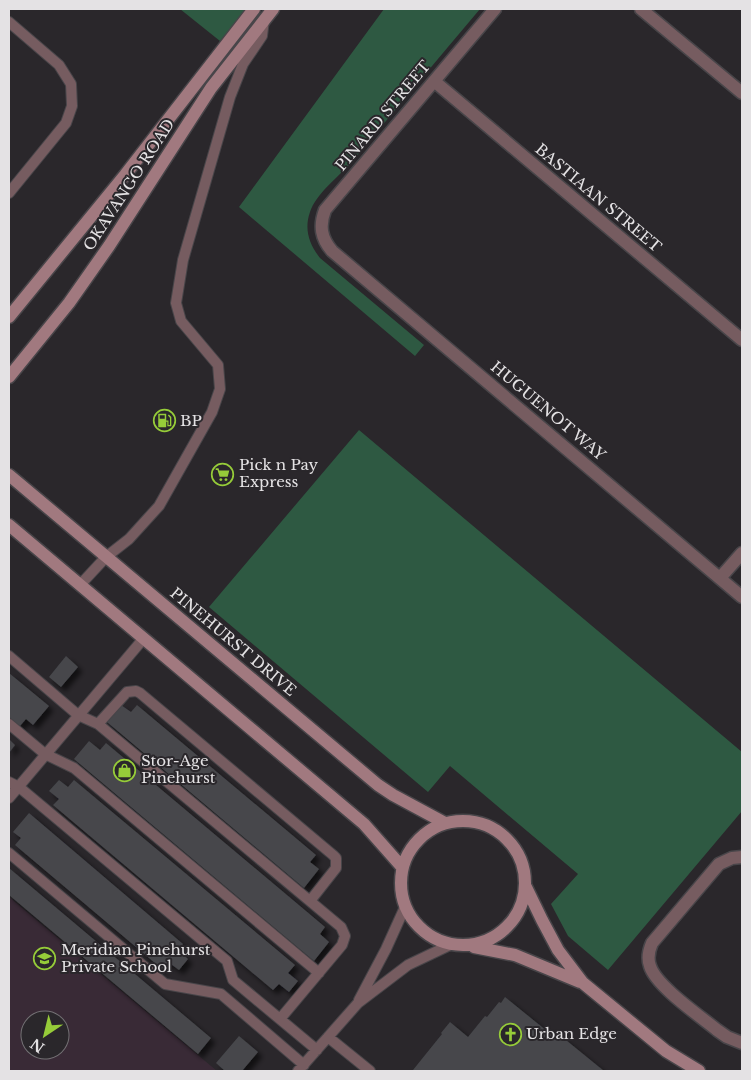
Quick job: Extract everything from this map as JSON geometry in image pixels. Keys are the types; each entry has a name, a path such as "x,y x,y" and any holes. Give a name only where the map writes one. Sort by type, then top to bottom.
{"street":[{"name":"OKAVANGO ROAD","path":"9,317 125,175 254,9"},
{"name":"OKAVANGO ROAD","path":"9,376 109,246 211,88 273,9"},
{"name":"PINARD STREET","path":"332,251 322,237 322,218 325,210 495,9"},
{"path":"641,9 742,93"},
{"name":"BASTIAAN STREET","path":"434,81 742,340"},
{"name":"HUGUENOT WAY","path":"332,251 742,597"},
{"name":"PINEHURST DRIVE","path":"9,475 378,785 393,796 445,823"},
{"path":"9,526 364,824 402,867"},
{"path":"720,578 742,553"},
{"path":"583,983 519,956 470,946 450,945 431,937 416,924 405,907 400,887 402,867 411,848 426,833 445,823 465,820 484,824 502,834 516,848 524,867 526,887 544,926 558,950 583,983 666,1051 699,1071"},
{"path":"742,857 732,858 719,864 652,943 648,960 660,982 717,1030 742,1043"},
{"path":"470,946 491,940 509,926 521,908 526,887"}],"lane":[{"path":"80,585 106,557 129,539 159,506 212,412 220,389 218,365 181,321 176,303 183,260 230,97 243,64 262,36 264,20"},
{"path":"9,22 60,65 71,84 72,106 66,123 9,193"},
{"path":"9,798 14,784 45,754 144,638"},
{"path":"9,656 78,715 98,724 341,927 345,936 342,945 280,1019"},
{"path":"98,724 123,695 131,690 140,693 336,858 334,872 310,901"},
{"path":"9,724 45,754 74,768 319,973"},
{"path":"14,784 227,962 233,980 317,1050"},
{"path":"9,853 165,984 221,994 301,1068 358,1003 408,965 450,945"},
{"path":"358,1003 405,907"},
{"path":"221,994 233,980"},
{"path":"328,1037 370,1071"}],"shaded area":[{"name":"Meridian Pinehurst Private School","path":"9,897 217,1071 9,1071"}],"green space":[{"path":"180,9 247,9 220,41"},
{"path":"384,9 480,9 351,163 317,199 310,212 307,224 310,242 320,258 424,345 415,356 239,207"},
{"path":"359,430 742,752 742,811 608,970 568,936 551,904 578,874 450,766 428,792 209,607"}],"building":[{"path":"66,656 78,667 61,687 49,677"},
{"path":"9,673 49,706 33,725 26,719 20,726 9,717"},
{"path":"121,705 131,712 137,705 316,855 310,862 319,869 304,888 107,722"},
{"path":"9,739 15,745 9,753"},
{"path":"89,741 100,750 106,743 325,927 320,934 329,942 314,961 74,759"},
{"path":"59,780 68,787 74,780 295,965 288,973 298,981 289,992 279,984 273,990 53,805 59,799 49,791"},
{"path":"29,813 183,944 178,950 188,959 179,970 168,962 162,969 15,845 21,838 13,832"},
{"path":"9,868 211,1038 198,1054 9,895"},
{"name":"Urban Edge","path":"505,997 558,1040 561,1036 604,1071 413,1070 450,1022 468,1037 485,1016 487,1017"},
{"path":"239,1036 258,1052 242,1071 225,1071 216,1063"}],"place":[{"name":"BP","path":"164,421"},
{"name":"Pick n Pay Express","path":"223,474"},
{"name":"Stor-Age Pinehurst","path":"125,770"},
{"name":"Meridian Pinehurst Private School","path":"45,959"},
{"name":"Urban Edge","path":"510,1034"}]}
